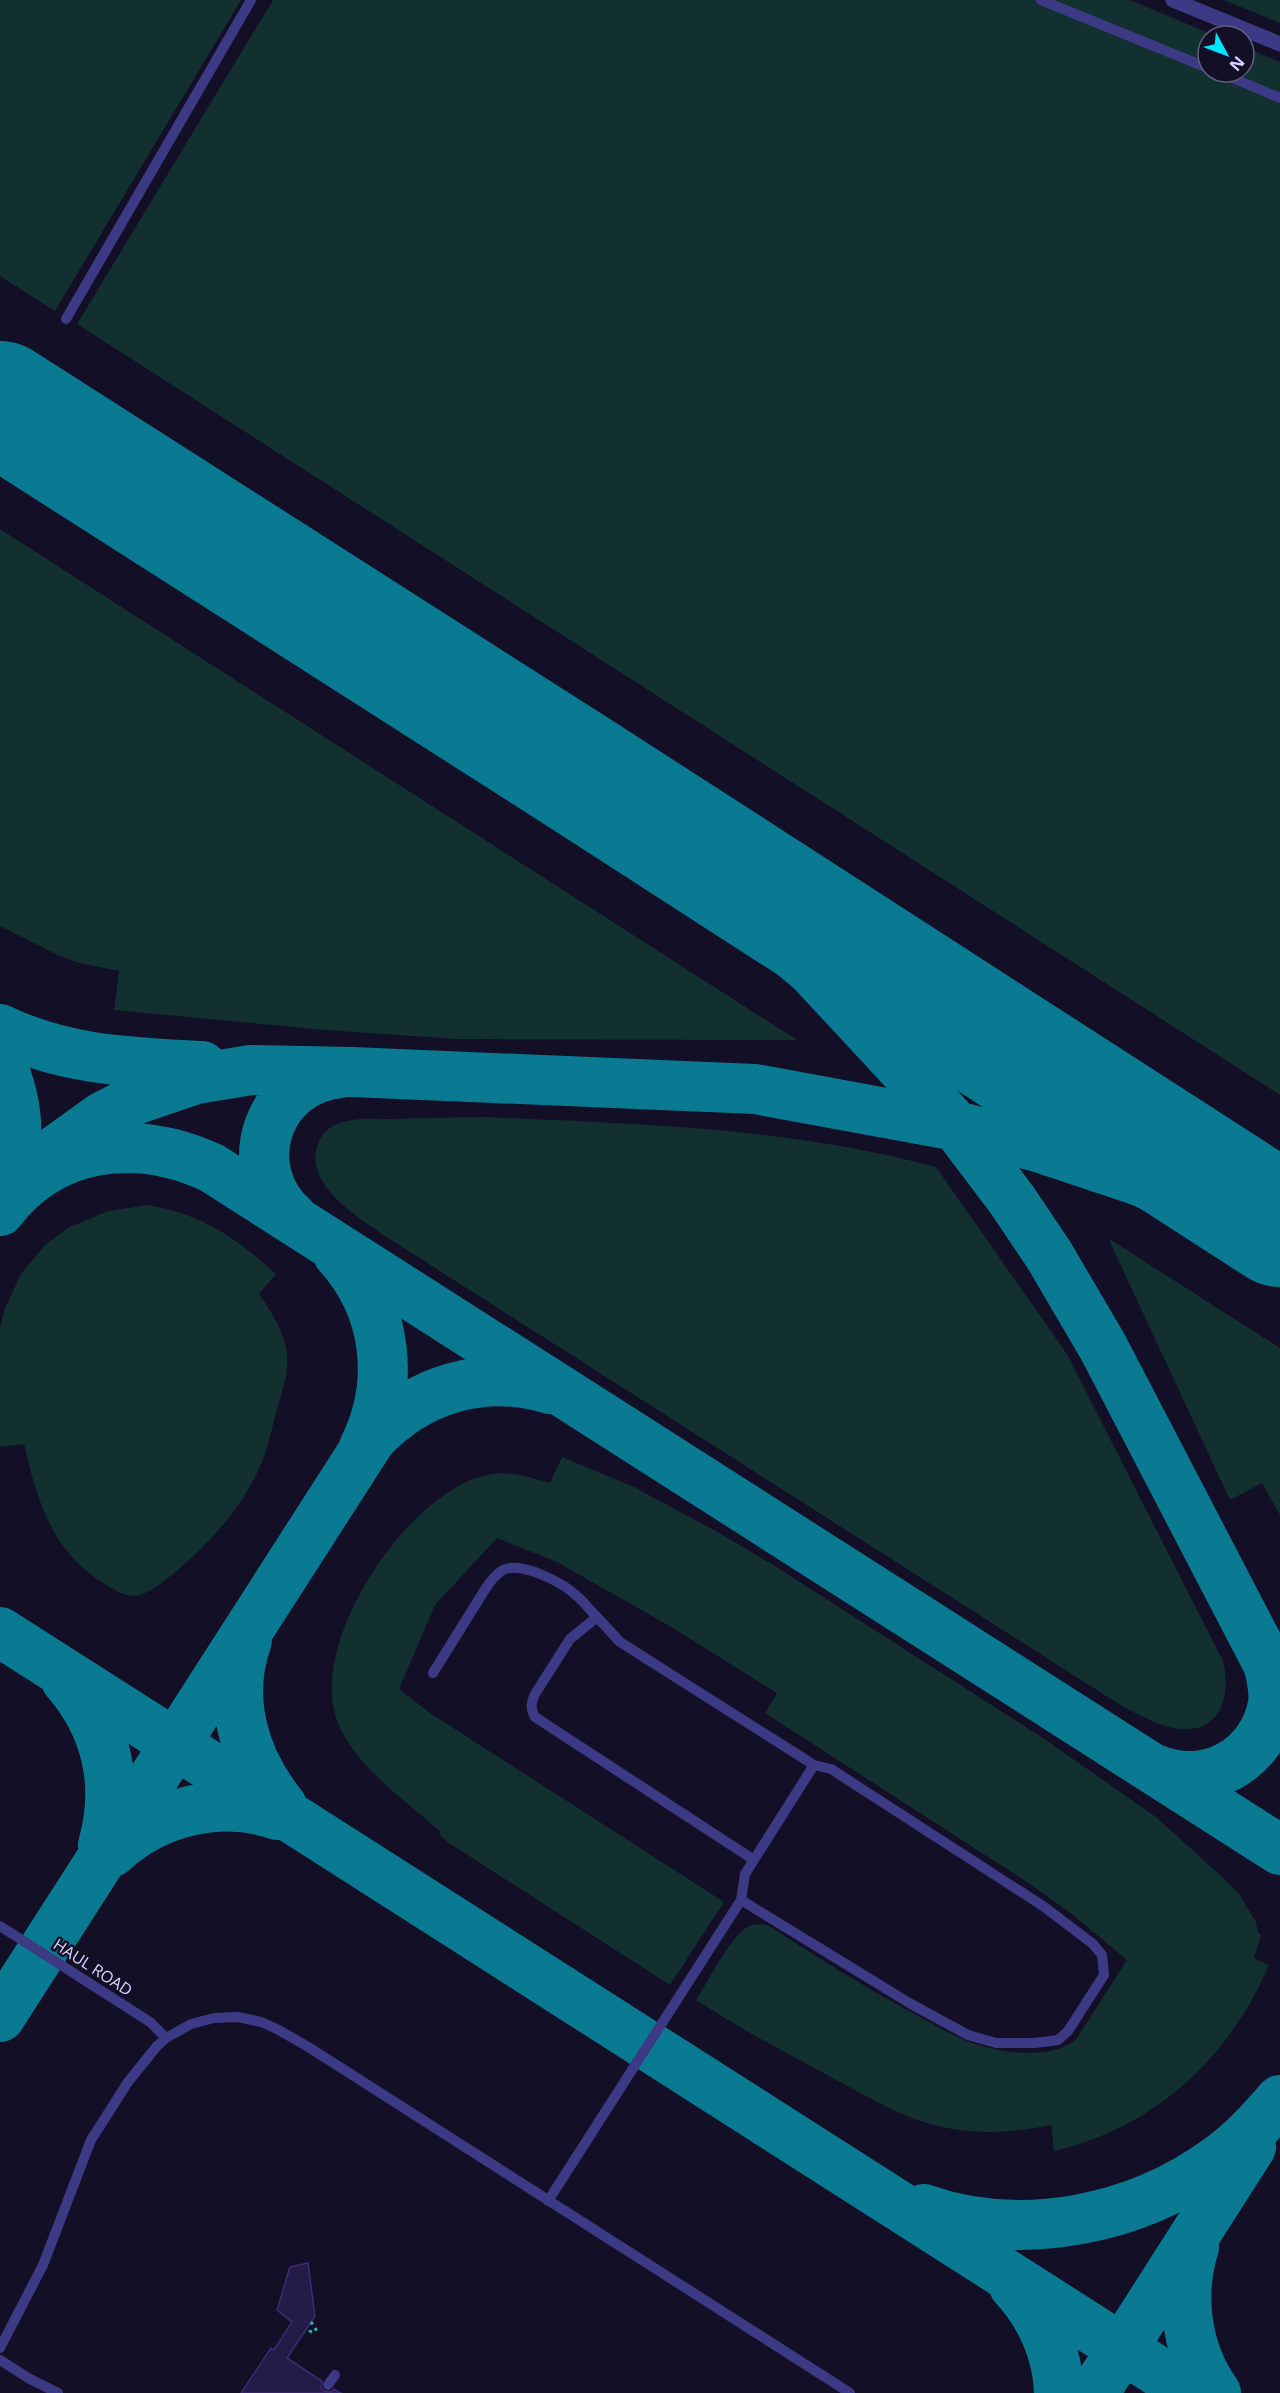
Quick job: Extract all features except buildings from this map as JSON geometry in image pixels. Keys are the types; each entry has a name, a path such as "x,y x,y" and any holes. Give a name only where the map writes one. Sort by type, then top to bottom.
{"street":[{"path":"1173,0 1280,44"}],"lane":[{"path":"66,319 251,0"},
{"path":"1041,0 1196,63"},
{"path":"1247,84 1280,98"},
{"path":"433,1673 493,1579 503,1570 515,1566 530,1570 563,1585 577,1595 620,1642 814,1765 831,1769 1043,1906 1093,1944 1102,1955 1104,1975 1068,2031 1058,2040 1035,2043 996,2043 968,2035 910,2004 741,1900"},
{"path":"597,1617 570,1639 535,1694 531,1711 535,1717 754,1860"},
{"path":"548,2201 741,1900 745,1874 814,1765"},
{"name":"HAUL ROAD","path":"0,1926 150,2022 166,2038"},
{"path":"0,2348 43,2265 91,2139 141,2064 166,2038 191,2024 214,2018 238,2017 269,2025 310,2048 850,2393"},
{"path":"0,2360 58,2393"},
{"path":"328,2385 335,2375"}],"green space":[{"path":"0,0 241,0 55,311 0,276"},
{"path":"273,0 1130,0 1196,28 1196,84 1256,84 1256,52 1280,62 1280,1095 77,324"},
{"path":"1224,0 1280,0 1280,23"},
{"path":"0,529 797,1040 456,1039 325,1030 114,1010 119,971 79,963 0,926"},
{"path":"484,1117 655,1125 768,1135 824,1143 936,1167 1067,1354 1223,1661 1225,1688 1219,1712 1201,1727 1189,1729 1161,1725 1125,1708 388,1238 350,1211 327,1188 319,1175 315,1161 317,1147 327,1130 334,1125 364,1119"},
{"path":"148,1205 186,1215 218,1229 247,1249 276,1274 259,1294 281,1331 286,1347 287,1369 264,1457 257,1474 237,1506 214,1536 173,1574 155,1588 130,1596 115,1590 87,1571 60,1541 41,1505 24,1444 0,1447 0,1328 5,1308 21,1274 45,1245 68,1228 108,1211"},
{"path":"1108,1238 1280,1348 1280,1515 1262,1483 1230,1500"},
{"path":"562,1457 634,1487 778,1568 1043,1738 1156,1817 1220,1875 1239,1894 1256,1922 1258,1933 1261,1935 1254,1958 1269,1965 1233,2030 1210,2059 1184,2085 1155,2107 1124,2125 1090,2140 1054,2151 1051,2125 1009,2131 966,2131 938,2126 899,2113 766,2042 696,2000 741,1932 755,1924 764,1925 875,1992 954,2035 993,2049 1042,2052 1054,2050 1075,2041 1127,1960 1073,1915 1033,1886 765,1713 777,1693 673,1628 557,1562 497,1538 435,1605 399,1689 430,1713 724,1902 670,1985 449,1843 439,1834 440,1831 363,1762 340,1728 334,1710 332,1678 339,1642 354,1605 374,1569 400,1536 428,1508 457,1487 487,1475 503,1473 519,1475 550,1483"}],"taxiway":[{"path":"584,776 812,971 956,1126 1012,1200 1049,1255 1103,1347 1280,1687"},
{"path":"0,1029 25,1040 74,1054 124,1061 202,1066"},
{"path":"0,1061 12,1097 16,1134 12,1171 0,1207"},
{"path":"52,1153 102,1117 137,1099 196,1079 251,1070 352,1072 755,1089 956,1126 1038,1147 1137,1180 1280,1241"},
{"path":"293,1218 276,1198 267,1176 264,1152 268,1130 278,1109 294,1092 314,1079 340,1073"},
{"path":"0,1211 21,1188 45,1170 71,1158 98,1151 126,1148 155,1150 184,1157 212,1168 1280,1850"},
{"path":"338,1254 354,1275 367,1298 376,1322 381,1346 383,1372 380,1397 374,1422 364,1447"},
{"path":"0,2017 371,1439 409,1407 453,1388 500,1381 525,1383 550,1389"},
{"path":"0,1632 1192,2393"},
{"path":"247,1640 238,1684 242,1727 258,1769 282,1806"},
{"path":"1155,1769 1175,1775 1194,1776 1213,1773 1230,1766 1245,1755 1258,1741 1267,1724 1273,1704 1273,1688 1268,1663"},
{"path":"66,1680 91,1717 106,1758 110,1779 110,1801 103,1845"},
{"path":"112,1852 129,1838 148,1827 168,1817 189,1811 211,1807 233,1807 255,1809 277,1815"},
{"path":"924,2209 961,2219 1000,2224 1038,2224 1077,2220 1115,2211 1151,2198 1186,2181 1218,2160 1251,2132 1280,2100"},
{"path":"1094,2393 1251,2147"},
{"path":"1194,2247 1187,2285 1188,2323 1198,2359 1216,2393"},
{"path":"1014,2286 1032,2309 1046,2335 1055,2363 1059,2393"}],"runway":[{"path":"0,403 1280,1225"}]}
